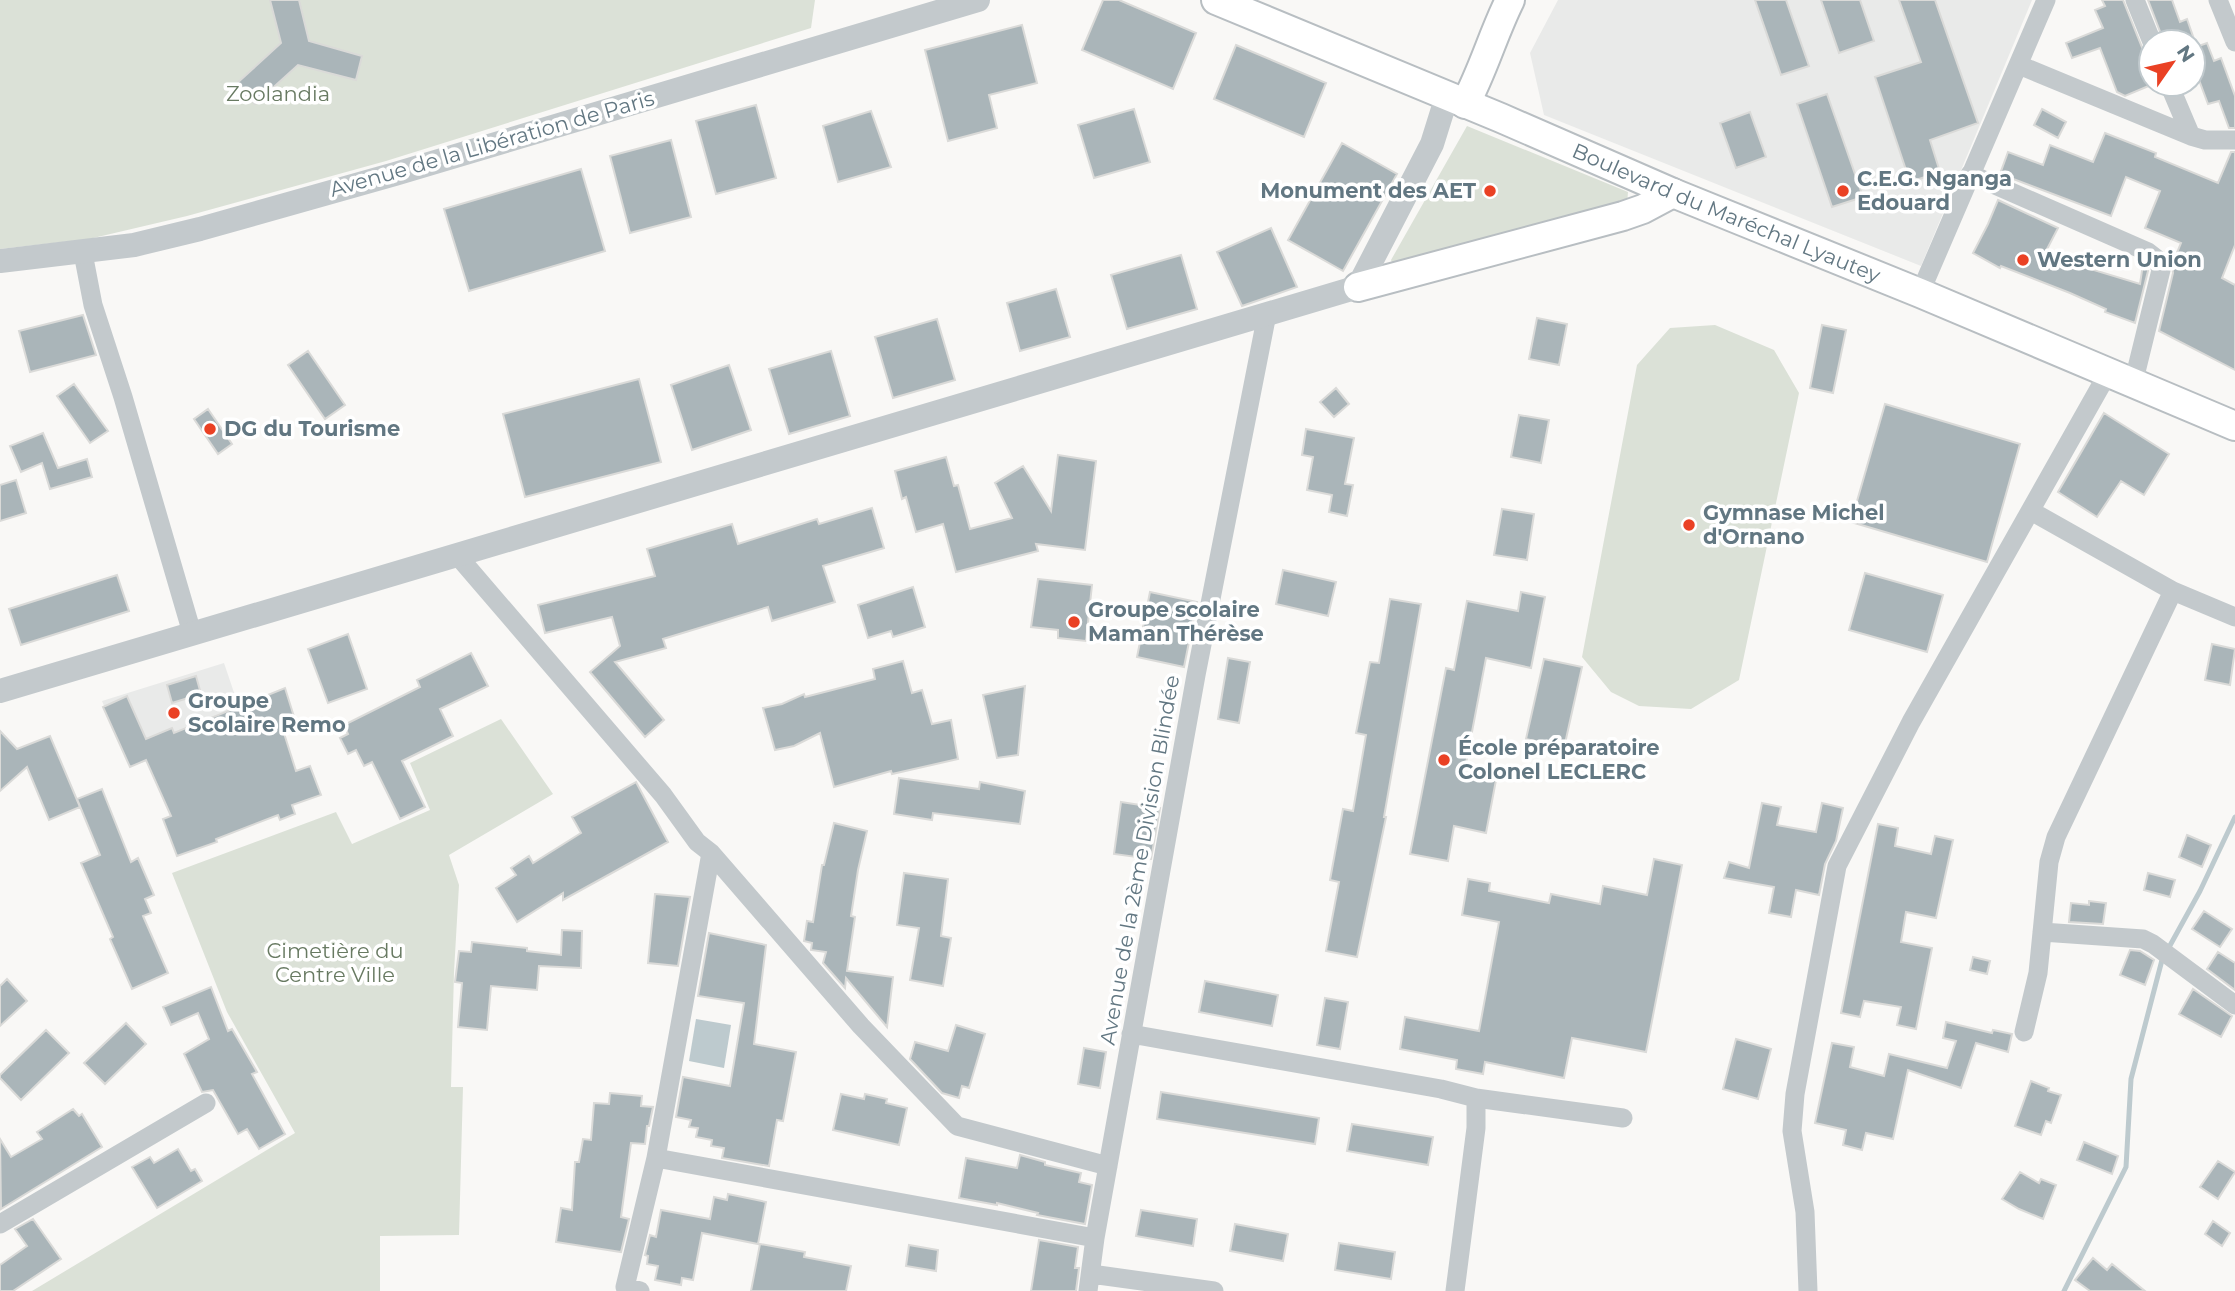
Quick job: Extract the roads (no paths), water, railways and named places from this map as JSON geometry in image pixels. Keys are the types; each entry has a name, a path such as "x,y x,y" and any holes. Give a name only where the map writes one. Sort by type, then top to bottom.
{"main road":[{"name":"Boulevard du Maréchal Lyautey","path":"1216,0 2235,426"},
{"path":"1456,100 1475,50 1505,10"},
{"path":"1456,100 1482,70 1505,10"},
{"path":"1482,70 1488,91 1501,118"},
{"path":"1358,287 1623,216 1673,193"}],"street":[{"name":"Avenue de la Libération de Paris","path":"0,261 134,245 317,196 978,0"},
{"path":"1920,293 2046,0"},
{"path":"2135,0 2146,28"},
{"path":"2218,0 2235,42"},
{"path":"2019,65 2191,136 2205,140 2235,141"},
{"path":"2175,98 2191,136"},
{"path":"0,691 1358,287 1456,100"},
{"path":"1808,1291 1805,1212 1792,1131 1795,1094 1836,866 1912,722 2031,511 2121,379 2161,270 2157,259 2148,252 1970,174"},
{"path":"83,253 93,305 192,633"},
{"name":"Avenue de la 2ème Division Blindée","path":"1089,1283 1199,662 1267,314"},
{"path":"2031,511 2173,591 2235,617"},
{"path":"457,555 663,795 697,842 711,853 861,1026 957,1126 1108,1166"},
{"path":"2024,1031 2038,973 2049,862 2056,836 2173,591"},
{"path":"640,1291 625,1287 656,1158 711,853"},
{"path":"2042,932 2132,937 2153,944 2235,1006"},
{"path":"1132,1034 1441,1089 1476,1098 1623,1118"},
{"path":"1455,1291 1476,1128 1476,1098"},
{"path":"0,1224 206,1103"},
{"path":"656,1158 1095,1238"},
{"path":"1089,1283 1214,1291"}],"waterway":[{"path":"2064,1291 2126,1167 2131,1079 2162,960 2200,891 2235,817"}],"place":[{"name":"Monument des AET","path":"1490,191"},
{"name":"C.E.G. Nganga Edouard","path":"1843,191"},
{"name":"Western Union","path":"2023,260"},
{"name":"DG du Tourisme","path":"210,429"},
{"name":"Gymnase Michel d'Ornano","path":"1689,525"},
{"name":"Groupe scolaire Maman Thérèse","path":"1074,622"},
{"name":"Groupe Scolaire Remo","path":"174,713"},
{"name":"École préparatoire Colonel LECLERC","path":"1444,760"}],"park label":[{"name":"Zoolandia","path":"278,94"},
{"name":"Cimetière du Centre Ville","path":"335,963"}]}
